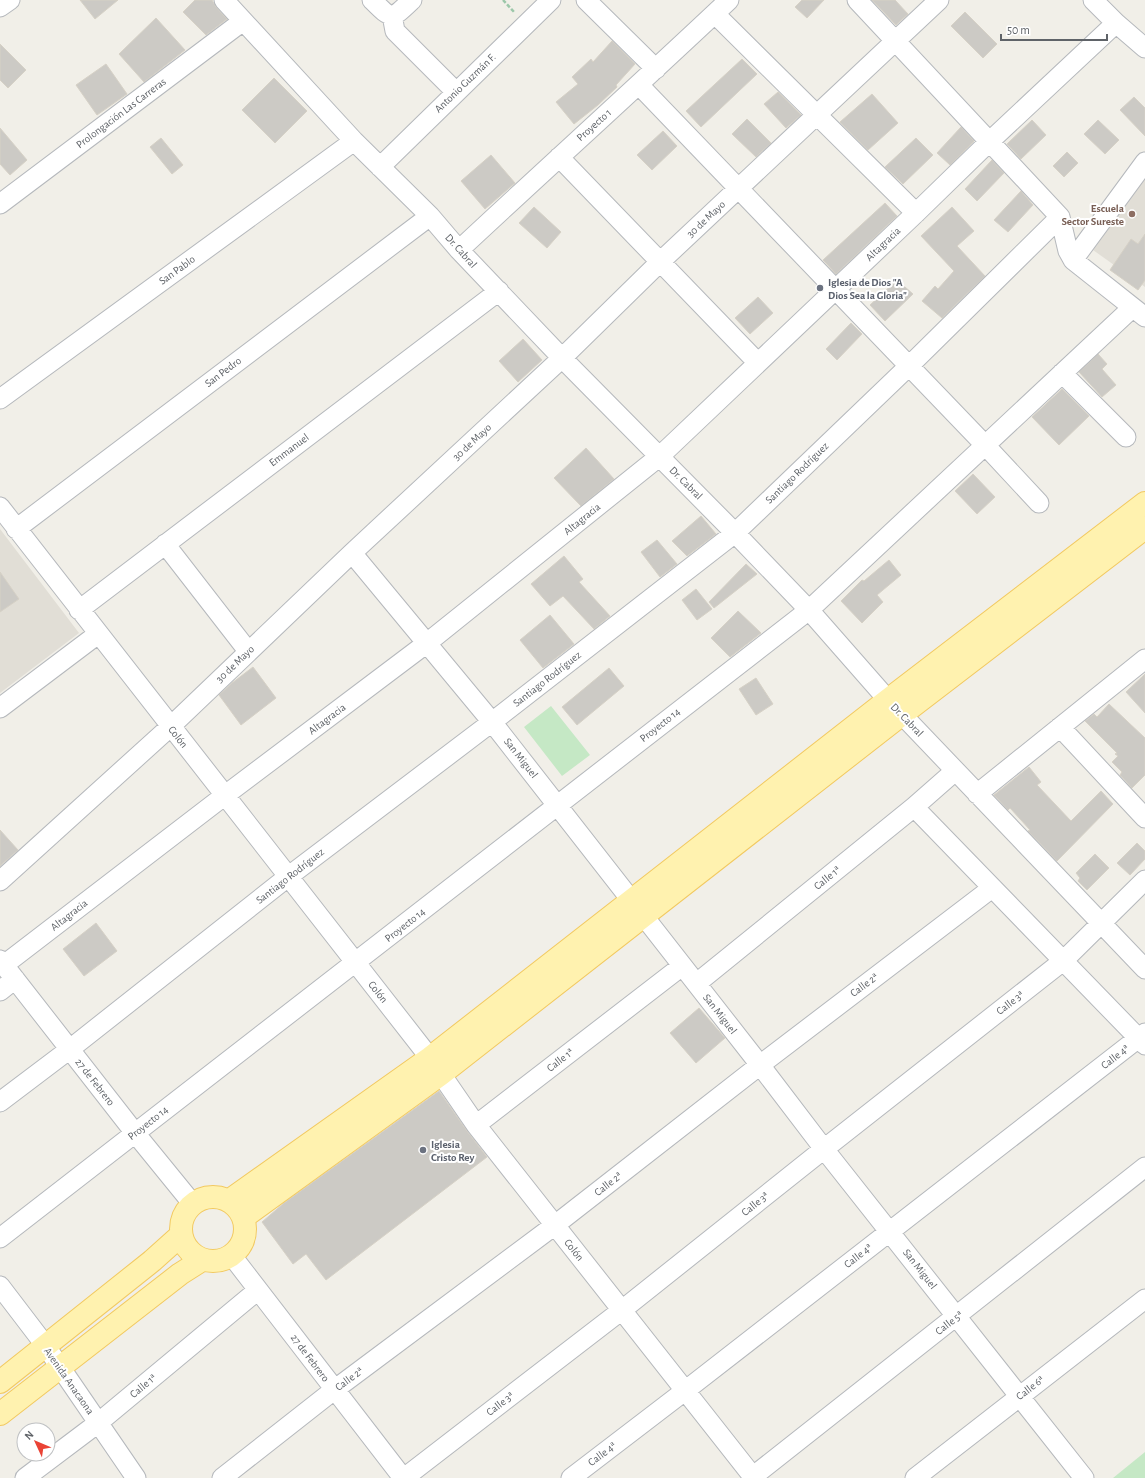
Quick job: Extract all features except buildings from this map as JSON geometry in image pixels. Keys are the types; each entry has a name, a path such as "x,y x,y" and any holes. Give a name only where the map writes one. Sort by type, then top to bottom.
{"main road":[{"path":"244,1217 894,708 1145,503"},
{"path":"894,708 1145,528"},
{"path":"230,1200 435,1066"},
{"path":"217,1196 230,1200 238,1207 244,1217 246,1231 242,1245 232,1256 217,1262 202,1260 192,1254 185,1246 181,1235 182,1218 192,1203 204,1197 217,1196"},
{"path":"0,1382 152,1261 181,1235"},
{"path":"0,1414 180,1274 202,1260"}],"street":[{"path":"0,7 10,0"},
{"name":"Dr. Cabral","path":"224,0 354,140 430,216 459,250 562,358 660,456 809,610 894,708 1145,969"},
{"path":"372,0 386,13 392,15 398,13 412,0"},
{"name":"Antonio Guzmán F.","path":"380,167 552,0"},
{"path":"586,0 656,70"},
{"name":"Proyecto 1","path":"459,250 559,157 656,70 729,0"},
{"path":"857,0 1060,217 1068,251 1073,260 1139,312"},
{"name":"30 de Mayo","path":"0,881 170,727 248,651 562,358 661,261 939,0"},
{"path":"1093,0 1116,23 1143,44"},
{"path":"715,14 916,213"},
{"path":"392,15 395,31 456,92"},
{"name":"Prolongación Las Carreras","path":"0,204 243,21"},
{"name":"Altagracia","path":"0,991 6,968 224,796 427,643 660,456 1116,23"},
{"path":"639,85 1039,503"},
{"name":"San Pablo","path":"0,399 354,140"},
{"path":"559,157 758,363"},
{"path":"1073,260 1145,162"},
{"name":"San Pedro","path":"16,529 430,216"},
{"name":"Santiago Rodríguez","path":"0,1102 70,1049 289,876 492,722 735,533 909,366 1060,217"},
{"name":"Emmanuel","path":"80,610 164,544 498,291"},
{"name":"Proyecto 14","path":"0,1238 809,610 1062,373 1139,312"},
{"path":"1062,373 1126,438"},
{"name":"Colón","path":"0,507 224,796 289,876 435,1066 476,1125 686,1390 753,1478"},
{"path":"164,544 248,651"},
{"name":"San Miguel","path":"352,553 492,722 682,966 697,983 824,1149 1020,1395 1084,1478"},
{"path":"0,708 98,634"},
{"path":"978,794 1060,727 1143,665"},
{"path":"1060,727 1145,818"},
{"name":"Calle 1ª","path":"697,983 914,807 955,771"},
{"path":"914,807 1064,961 1143,1039"},
{"name":"Calle 3ª","path":"403,1478 622,1310 1064,961 1145,880"},
{"name":"Calle 2ª","path":"222,1478 334,1390 555,1225 760,1065 992,888"},
{"name":"Calle 1ª","path":"476,1125 682,966"},
{"name":"27 de Febrero","path":"6,968 135,1133 192,1203"},
{"name":"Calle 4ª","path":"571,1478 890,1231 1143,1039"},
{"name":"Calle 5ª","path":"753,1478 1145,1167"},
{"name":"27 de Febrero","path":"232,1256 403,1478"},
{"name":"Avenida Anacaona","path":"0,1286 45,1345 136,1478"},
{"name":"Calle 1ª","path":"25,1478 98,1423 258,1290"},
{"name":"Calle 6ª","path":"915,1478 1145,1298"}],"shaded area":[{"name":"Escuela Sector Sureste","path":"1145,179 1145,287 1093,250"},
{"path":"0,529 79,633 0,693"}],"green space":[{"path":"551,706 590,755 562,776 524,727"},
{"path":"1145,1452 1145,1478 1113,1478"}],"place":[{"name":"Escuela Sector Sureste","path":"1132,214"},
{"name":"Iglesia de Dios \"A Dios Sea la Gloria\"","path":"820,288"},
{"name":"Iglesia Cristo Rey","path":"423,1150"}]}
